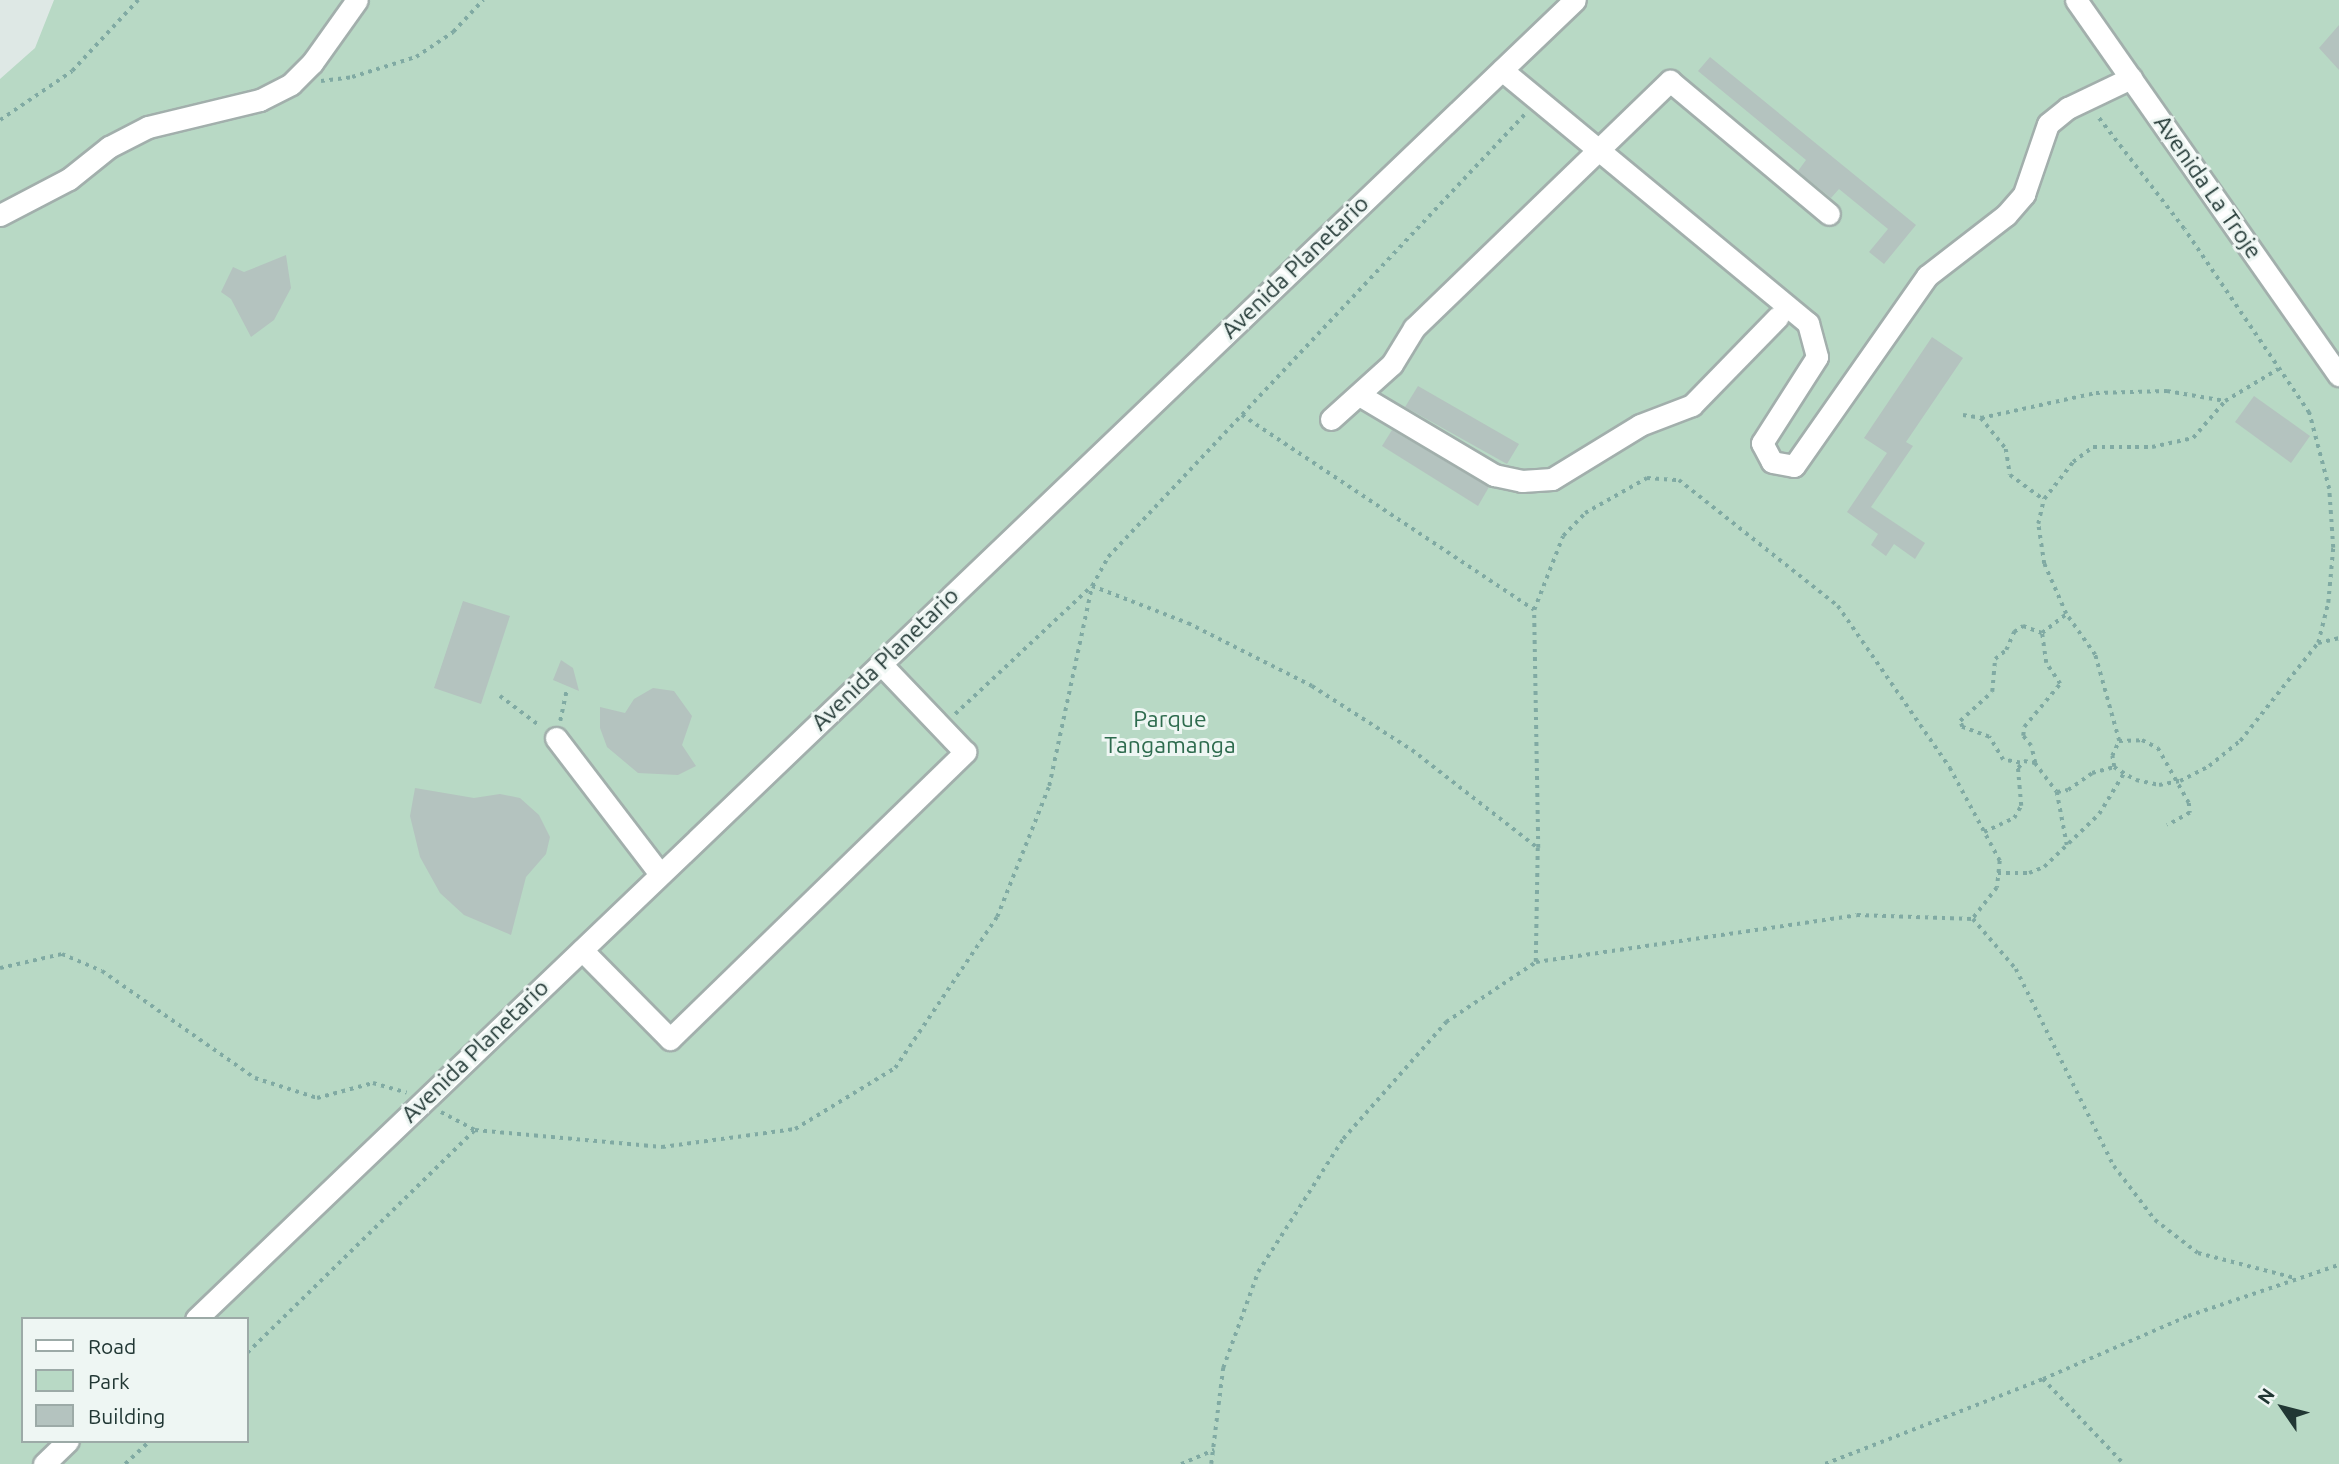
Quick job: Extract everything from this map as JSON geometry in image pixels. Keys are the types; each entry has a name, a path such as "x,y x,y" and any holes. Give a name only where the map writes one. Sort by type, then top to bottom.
{"street":[{"path":"0,215 69,179 109,147 148,127 260,100 291,84 312,63 357,0"},
{"name":"Avenida Planetario","path":"198,1317 1575,0"},
{"name":"Avenida La Troje","path":"2076,0 2339,375"},
{"path":"1497,74 1530,110 1594,154 1778,317 1800,333 1814,334"},
{"path":"1497,74 1808,323 1814,334 1817,357 1762,443 1772,462 1794,466 1927,276 2006,215 2024,194 2048,124 2068,108 2131,78"},
{"path":"1331,419 1361,396 1392,364 1414,328 1670,80 1829,214"},
{"path":"1361,396 1494,475 1522,481 1552,479 1640,425 1692,405 1778,317"},
{"path":"582,950 670,1039 965,752 881,664"},
{"path":"556,738 660,874"},
{"path":"44,1464 66,1443"}],"path":[{"path":"0,120 72,71 138,0"},
{"path":"291,84 352,77 416,57 453,32 483,0"},
{"path":"2057,792 2068,790 2092,773 2114,767 2136,780 2159,785 2180,781 2209,766 2240,741 2318,643 2328,603 2333,548 2329,489 2309,413 2102,118 2068,108"},
{"path":"0,968 62,954 102,971 255,1078 317,1098 373,1083 397,1087 475,1130 662,1147 795,1129 895,1068 997,917 1049,786 1092,586 1108,557 1530,110"},
{"path":"2114,767 2112,756 2119,741 2095,655 2066,614 2044,565 2038,524 2044,499 2073,462 2093,447 2180,443 2204,428 2225,401 2278,368"},
{"path":"1963,415 1981,418 2096,393 2166,391 2225,401"},
{"path":"1242,415 1534,610"},
{"path":"1981,418 2006,449 2010,475 2044,499"},
{"path":"1536,962 1538,848 1534,610 1563,536 1585,513 1647,478 1679,480 1838,606 1950,768 2000,861 1997,888 1973,919"},
{"path":"941,727 1092,586"},
{"path":"1092,586 1188,623 1312,686 1412,750 1538,848"},
{"path":"2042,633 2066,614"},
{"path":"2035,763 2003,760 1989,737 1962,727 1960,720 1992,692 1995,659 2006,650 2014,632 2023,626 2042,633"},
{"path":"2042,633 2046,663 2060,684 2024,727 2024,737 2031,746 2035,763 2057,792 2067,845"},
{"path":"2318,643 2339,638"},
{"path":"500,696 556,738 567,690"},
{"path":"2119,741 2142,740 2158,748 2180,781 2190,813 2166,826"},
{"path":"1984,832 2014,818 2021,806 2017,785 2020,763"},
{"path":"1998,873 2029,873 2044,867 2099,814 2124,773"},
{"path":"1211,1464 1223,1368 1258,1272 1343,1139 1446,1022 1536,962 1857,915 1973,919 2016,969 2114,1166 2155,1220 2197,1253 2295,1278"},
{"path":"248,1352 475,1130"},
{"path":"1825,1464 2043,1379 2188,1316 2339,1265"},
{"path":"2043,1379 2124,1464"},
{"path":"125,1464 148,1443"},
{"path":"1181,1464 1214,1450"}],"green space":[{"name":"Parque Tangamanga","path":"54,0 2339,0 2339,1464 0,1464 0,79 35,48"}],"building":[{"path":"2339,25 2339,70 2319,48"},
{"path":"1710,57 1916,225 1884,264 1869,252 1888,229 1839,189 1831,198 1798,171 1806,160 1698,71"},
{"path":"286,255 291,288 274,320 251,337 231,299 221,292 233,267 244,272"},
{"path":"1932,337 1963,358 1906,442 1913,446 1871,507 1925,543 1915,559 1894,544 1886,556 1871,545 1878,534 1847,512 1887,453 1864,438"},
{"path":"1418,386 1519,444 1507,464 1405,407"},
{"path":"2254,396 2310,436 2291,463 2235,422"},
{"path":"1392,430 1489,487 1478,506 1382,446"},
{"path":"463,601 510,616 481,704 434,688"},
{"path":"561,660 573,668 579,691 553,680"},
{"path":"653,688 674,691 692,716 682,745 696,766 678,775 638,773 607,747 600,728 600,707 625,713 634,699"},
{"path":"415,788 474,798 500,794 520,798 539,815 550,837 546,854 526,877 511,935 464,915 440,893 420,857 410,816"}]}
